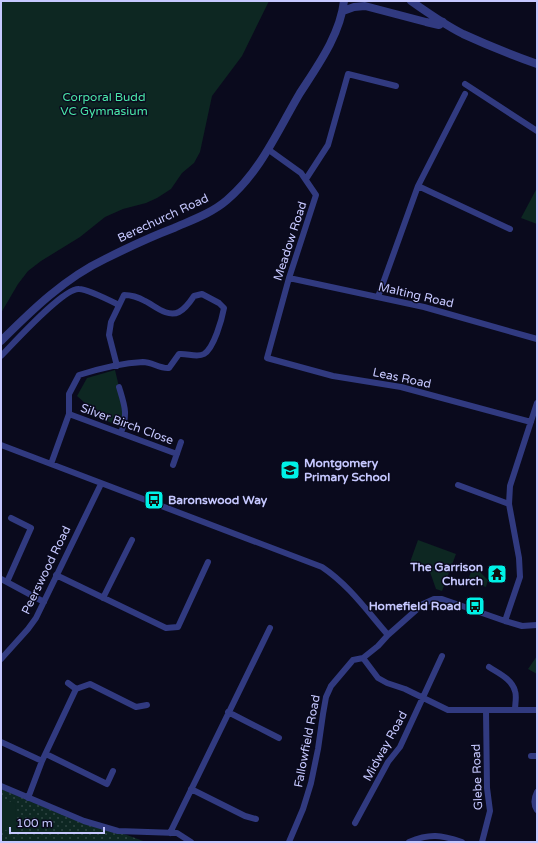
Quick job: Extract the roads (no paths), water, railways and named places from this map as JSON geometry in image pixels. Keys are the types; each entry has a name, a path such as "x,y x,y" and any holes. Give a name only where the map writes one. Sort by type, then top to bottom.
{"street":[{"name":"Berechurch Road","path":"1,341 28,314 70,279 103,260 142,241 211,212 243,185 269,150 330,44 343,12 344,1"},
{"path":"411,1 462,34 537,64"},
{"path":"343,12 354,7 365,6 440,25 443,22"},
{"path":"306,179 328,145 348,74 396,86"},
{"path":"465,84 537,131"},
{"path":"378,297 418,186 465,94"},
{"name":"Meadow Road","path":"267,358 289,278 316,195 301,173 269,150"},
{"path":"418,186 510,229"},
{"name":"Malting Road","path":"289,278 424,307 537,339"},
{"path":"1,356 49,308 71,290 79,289 119,304"},
{"path":"51,464 69,414 69,394 79,375 117,366 144,362 163,368 170,368 179,354 204,354 212,345 224,308 219,303 202,294 194,296 188,305 179,313 171,314 156,309 146,301 131,295 124,295 111,322 109,335 117,366"},
{"name":"Leas Road","path":"267,358 333,376 401,387 531,422"},
{"path":"119,387 126,411 122,433"},
{"path":"537,403 510,486 509,504 519,558 520,576 505,621 522,626 537,625"},
{"name":"Silver Birch Close","path":"69,414 177,454"},
{"path":"173,465 181,442"},
{"path":"1,445 322,567 347,587 388,635"},
{"name":"Peerswood Road","path":"1,659 36,618 101,484"},
{"path":"458,485 509,504"},
{"path":"11,518 31,528 4,580 44,602"},
{"path":"103,598 132,540"},
{"path":"56,575 166,628 178,627 208,562"},
{"name":"Fallowfield Road","path":"289,842 303,810 311,784 326,696 333,683 353,660 363,658 423,604 434,599 442,599 505,621"},
{"path":"170,833 270,628"},
{"name":"Midway Road","path":"355,823 388,762 400,747 424,699 442,656"},
{"path":"363,658 378,678 448,710 537,710"},
{"path":"489,667 511,684 515,691 515,710"},
{"path":"68,683 76,689"},
{"path":"28,798 42,761 76,689 90,684 136,707 147,705"},
{"name":"Glebe Road","path":"482,842 490,811 487,788 486,710"},
{"path":"228,712 279,738"},
{"path":"1,742 42,761"},
{"path":"46,754 107,784 113,771"},
{"path":"1,786 84,821 118,831 177,833 191,842"},
{"path":"191,789 245,816 256,819"},
{"path":"537,792 534,801 537,810"},
{"path":"409,842 421,837 433,835 462,842"}],"place":[{"name":"Montgomery Primary School","path":"290,470"},
{"name":"Baronswood Way","path":"154,500"},
{"name":"The Garrison Church","path":"497,574"},
{"name":"Homefield Road","path":"475,606"}],"park label":[{"name":"Corporal Budd VC Gymnasium","path":"104,104"}]}
